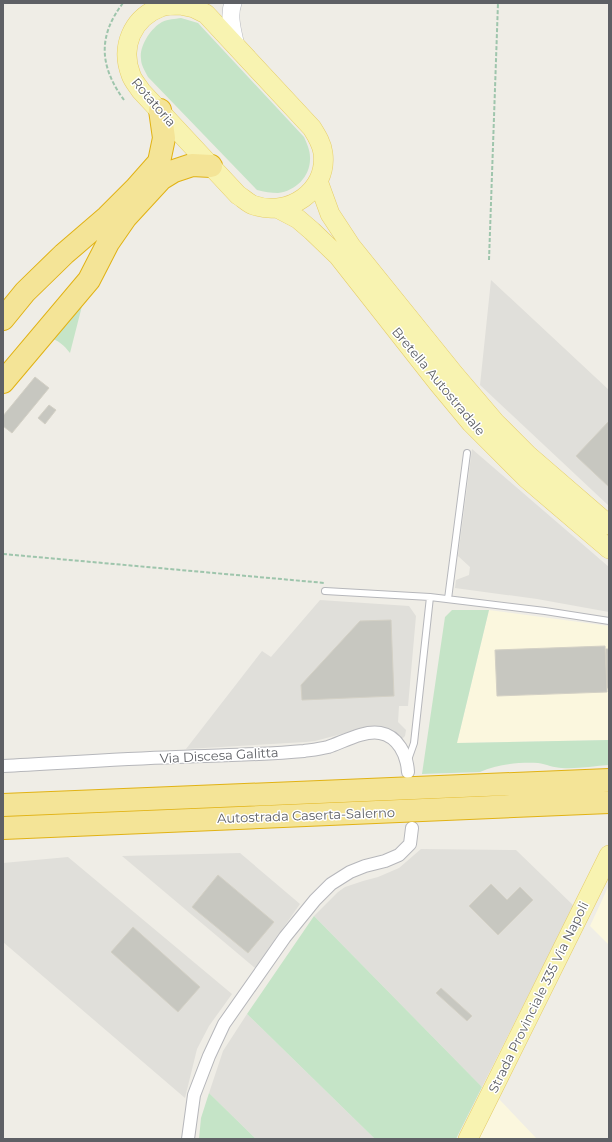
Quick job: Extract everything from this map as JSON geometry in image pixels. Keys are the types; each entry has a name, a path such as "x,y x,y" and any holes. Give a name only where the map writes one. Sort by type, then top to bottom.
{"highway":[{"path":"3,319 25,292 64,254 107,217 159,162 164,138 160,110"},
{"path":"3,382 89,280 108,243 126,217 161,179 174,171 192,165 211,166"},
{"name":"Autostrada Caserta-Salerno","path":"3,805 609,780"},
{"path":"3,792 82,788 142,799"},
{"name":"Autostrada Caserta-Salerno","path":"3,828 609,802"}],"main road":[{"path":"233,3 232,24 236,46"},
{"name":"Rotatoria","path":"191,5 206,14 236,46 312,128 320,140 323,153 322,167 318,180 310,192 299,201 286,207 269,209 252,204 238,195 141,91 131,77 126,60 128,42 135,27 147,14 162,6 191,5"},
{"name":"Bretella Autostradale","path":"318,180 330,214 351,246 455,375 495,422 522,450 609,525"},
{"name":"Bretella Autostradale","path":"278,208 298,220 312,231 338,256 436,382 471,424 527,479 609,549"},
{"name":"Strada Provinciale 335 Via Napoli","path":"468,1139 609,854"}],"street":[{"name":"Via Discesa Galitta","path":"3,766 261,754 327,747 366,734 379,733 388,735 397,743 404,752 408,767"},
{"path":"188,1139 194,1095 209,1056 224,1024 285,937 315,900 331,884 350,872 365,866 386,861 399,855 410,844 412,828"}],"lane":[{"path":"448,599 467,453"},
{"path":"325,591 430,597 545,611 609,621"},
{"path":"408,767 414,743 430,597"}],"path":[{"path":"123,3 115,14 108,28 105,59 110,76 124,100"},
{"path":"489,260 495,54 498,3"},
{"path":"3,554 325,583 325,591"}],"shaded area":[{"path":"491,280 609,390 609,506 480,385"},
{"path":"472,449 609,567 609,612 537,599 455,588 456,580 469,575 470,567 458,556"},
{"path":"320,600 409,606 416,616 408,706 399,706 398,722 406,730 405,736 402,739 393,731 372,726 315,741 186,749 262,651 271,657"},
{"path":"489,610 609,626 609,740 457,743"},
{"path":"421,849 516,850 575,907 482,1087 314,916 345,887 378,877 399,868"},
{"path":"240,853 300,904 255,968 122,856"},
{"path":"68,857 232,994 209,1026 197,1049 185,1098 3,942 3,863"},
{"path":"609,885 609,945 590,926"},
{"path":"247,1014 375,1139 256,1139 209,1093 223,1051"},
{"path":"499,1099 537,1139 479,1139"}],"green space":[{"path":"181,18 198,23 304,137 308,147 310,164 305,176 296,186 285,192 278,193 257,190 148,77 142,66 141,59 144,43 154,28 162,22"},
{"path":"83,302 70,353 60,343 48,337"},
{"path":"452,610 489,610 457,743 609,740 609,765 568,768 538,763 524,763 501,765 480,772 422,774 445,617"},
{"path":"314,916 482,1087 456,1139 375,1139 247,1014"},
{"path":"209,1093 256,1139 199,1139 201,1118"}],"building":[{"path":"35,377 49,388 12,433 3,426 3,416"},
{"path":"49,405 56,410 45,424 38,418"},
{"path":"609,421 609,487 576,456"},
{"path":"391,620 394,696 302,700 301,685 360,621"},
{"path":"605,646 607,692 497,696 495,650"},
{"path":"606,649 609,649 609,688 607,688"},
{"path":"218,875 274,922 248,953 192,907"},
{"path":"491,884 507,900 520,887 533,900 498,935 469,906"},
{"path":"133,927 200,987 178,1012 111,952"},
{"path":"441,988 472,1016 467,1021 436,993"}]}
